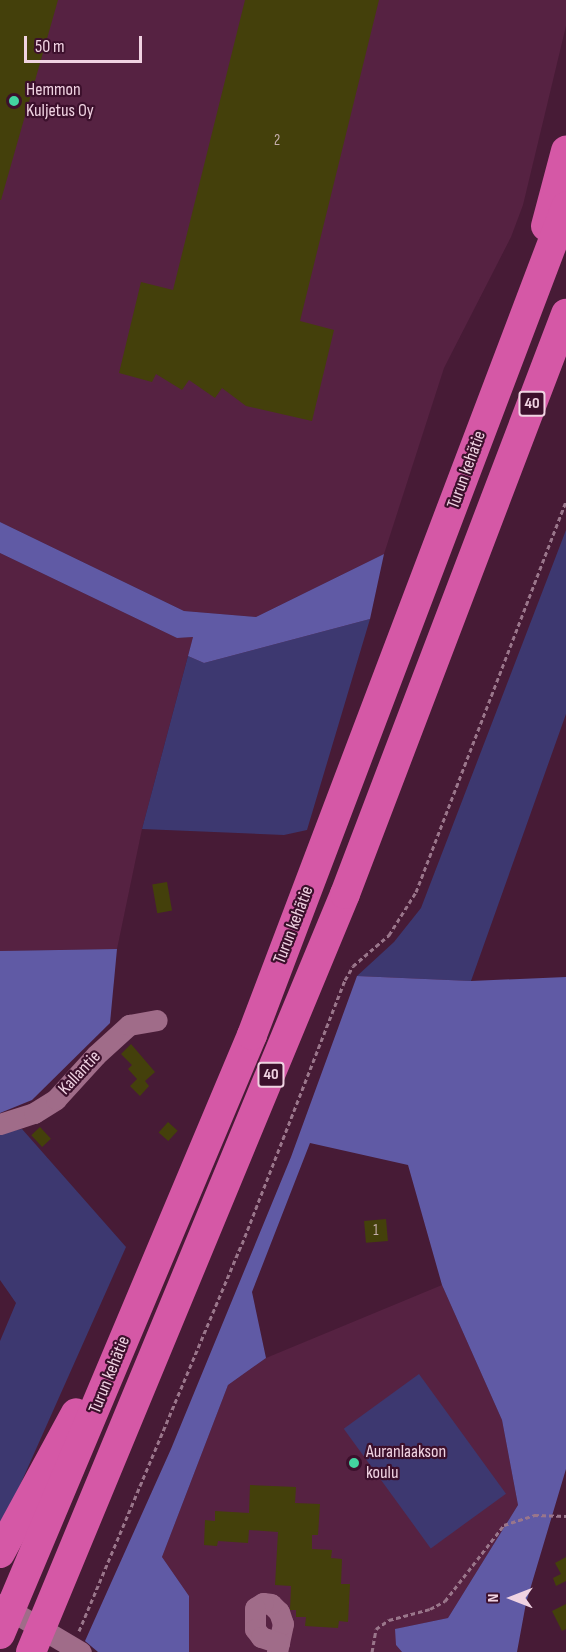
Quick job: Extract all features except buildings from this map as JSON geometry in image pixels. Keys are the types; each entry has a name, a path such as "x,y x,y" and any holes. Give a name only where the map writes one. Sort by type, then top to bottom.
{"highway":[{"path":"522,321 566,151"},
{"name":"Turun kehätie","path":"0,1634 252,1035 566,207"},
{"name":"Turun kehätie","path":"31,1652 310,980 418,709 566,314"},
{"path":"498,493 566,348"},
{"path":"0,1553 152,1270"}],"street":[{"name":"Kallantie","path":"0,1124 34,1113 56,1099 96,1055 129,1026 157,1020"},
{"path":"0,1605 79,1644"}],"path":[{"path":"79,1644 243,1244 345,980 353,966 388,935 416,892 566,502"},
{"path":"372,1652 376,1629 389,1620 445,1601 504,1525 534,1515 566,1516"}],"shaded area":[{"path":"0,0 566,0 566,26 523,205 511,237 444,368 384,554 256,617 184,611 0,522"},
{"path":"0,522 184,611 256,617 384,554 370,619 204,663 188,656 193,637 177,638 0,553"},
{"path":"566,530 566,714 471,981 357,976 394,942 421,908"},
{"path":"0,553 177,638 193,637 142,829 117,949 0,951"},
{"path":"370,619 307,830 284,835 142,829 188,656 204,663"},
{"path":"117,949 110,1023 32,1100 0,1113 0,951"},
{"path":"357,976 471,981 566,977 566,1469 526,1603 517,1652 402,1652 396,1645 395,1629 448,1618 518,1505 502,1420 442,1285 408,1165 310,1143 252,1292 266,1358 228,1385 162,1557 189,1596 189,1652 98,1652 85,1641 171,1449 291,1157"},
{"path":"22,1129 126,1247 0,1530 0,1341 16,1303 0,1280 0,1133"},
{"name":"Auranlaakson koulu","path":"442,1285 502,1420 518,1505 448,1618 396,1629 396,1645 402,1652 189,1652 189,1596 162,1557 228,1385 266,1358"},
{"path":"419,1374 506,1494 431,1548 344,1429"}],"place":[{"name":"Hemmon Kuljetus Oy","path":"14,101"},
{"name":"Auranlaakson koulu","path":"354,1463"}]}
